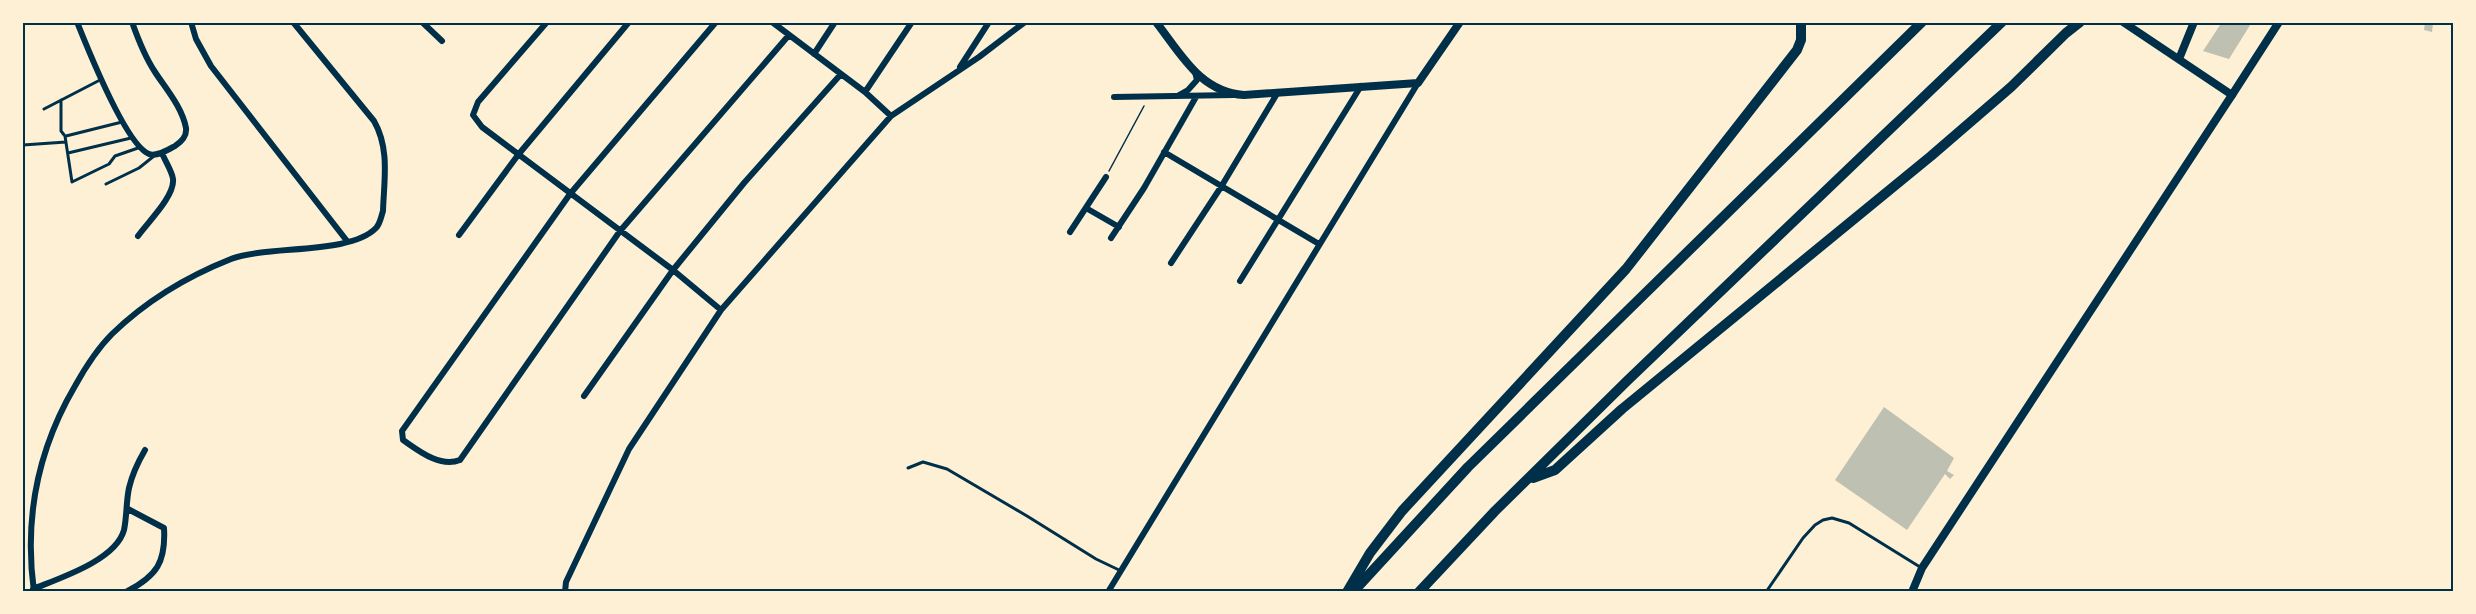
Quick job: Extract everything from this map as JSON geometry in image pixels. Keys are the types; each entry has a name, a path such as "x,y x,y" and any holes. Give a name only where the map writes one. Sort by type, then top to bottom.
{"highway":[{"path":"1347,591 1370,552 1402,511 1626,269 1671,215 1797,50 1801,40 1801,22"},
{"path":"1353,591 1468,467 1922,22"},
{"path":"1419,591 1527,479 1721,289 2002,22"},
{"path":"1527,479 1555,470 1622,410 1949,140 2011,87 2071,28 2080,22"}],"main road":[{"path":"1156,22 1195,72 1213,88 1234,94 1418,83 1460,22"},
{"path":"2123,22 2232,95 2279,22"},
{"path":"2179,60 2194,22"}],"street":[{"path":"77,22 122,122 140,147 149,154 158,154 181,141 186,134 186,128 177,106 142,49 132,22"},
{"path":"191,22 196,39 211,66 347,241"},
{"path":"145,450 129,488 128,509 123,532 117,544 109,552 78,570 34,590 29,554 32,509 49,437 81,375 111,335 180,283 232,259 265,252 311,248 347,241 369,233 377,227 381,219 385,148 381,133 374,121 293,22"},
{"path":"422,22 442,41"},
{"path":"548,22 478,102 473,115 482,127 673,270 722,310"},
{"path":"459,236 518,155 628,22"},
{"path":"716,22 570,194 402,431 404,440 422,453 444,462 460,460 620,231 789,35"},
{"path":"772,22 865,92 891,116"},
{"path":"814,54 835,22"},
{"path":"865,92 912,22"},
{"path":"958,70 989,22"},
{"path":"565,591 566,582 629,449 722,310 891,116 1025,22"},
{"path":"1176,96 1193,86 1197,80 1195,72"},
{"path":"584,396 673,270 744,183 841,74"},
{"path":"1108,591 1418,83"},
{"path":"1240,281 1361,86"},
{"path":"1171,263 1221,187 1278,91"},
{"path":"1114,98 1234,94"},
{"path":"1912,591 1922,568 2232,95"},
{"path":"1111,238 1196,97"},
{"path":"1164,152 1319,244"},
{"path":"138,236 166,200 173,187 173,176 158,154"},
{"path":"1070,232 1106,177"},
{"path":"1086,208 1119,227"},
{"path":"126,591 146,582 153,575 159,566 165,548 164,528 128,509"}],"lane":[{"path":"44,109 102,80"},
{"path":"61,100 61,131 65,136 72,182 109,164 115,156 140,147"},
{"path":"65,136 122,122"},
{"path":"68,153 133,138"},
{"path":"23,145 66,142"},
{"path":"106,184 139,168 158,154"},
{"path":"908,468 923,462 947,469 1096,559 1121,571"},
{"path":"1766,591 1803,538 1815,525 1832,518 1849,523 1922,568"}],"path":[{"path":"1106,177 1149,97"}],"building":[{"path":"2222,22 2252,22 2229,59 2203,51"},
{"path":"2425,22 2433,23 2432,32 2424,30"},
{"path":"1884,407 1954,458 1947,471 1954,475 1950,479 1945,474 1907,530 1835,480"}]}
